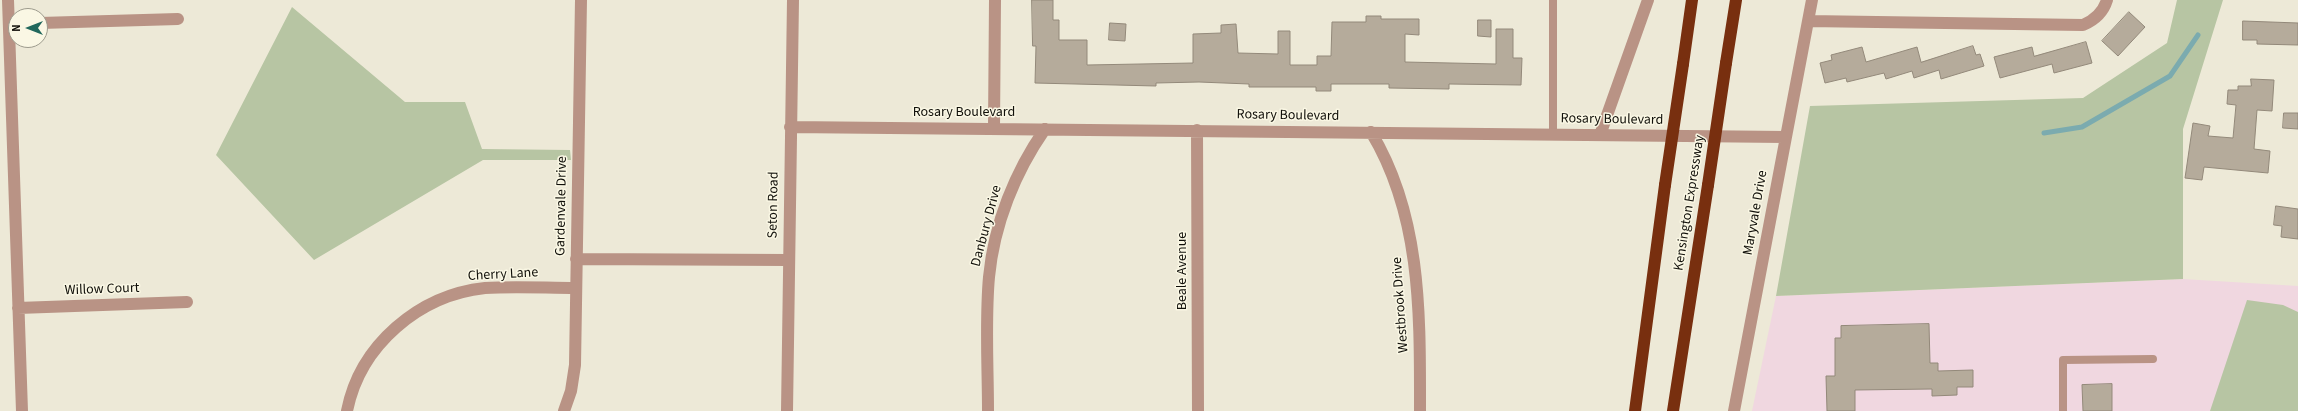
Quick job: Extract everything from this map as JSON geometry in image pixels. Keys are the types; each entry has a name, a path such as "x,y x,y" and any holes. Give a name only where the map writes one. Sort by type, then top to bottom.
{"highway":[{"name":"Kensington Expressway","path":"1635,411 1665,185 1692,0"},
{"name":"Kensington Expressway","path":"1673,411 1736,0"}],"street":[{"name":"Gardenvale Drive","path":"564,411 571,391 575,365 581,0"},
{"name":"Seton Road","path":"787,411 792,0"},
{"path":"994,128 995,0"},
{"path":"1600,135 1648,0"},
{"name":"Maryvale Drive","path":"1734,411 1784,137 1812,0"},
{"path":"1808,21 2083,25 2097,18 2103,10 2107,0"},
{"path":"48,23 178,19"},
{"path":"13,48 18,308 22,411"},
{"name":"Rosary Boulevard","path":"790,127 1784,137"},
{"name":"Danbury Drive","path":"988,411 989,278 993,253 1004,210 1016,178 1045,129"},
{"name":"Beale Avenue","path":"1197,130 1198,411"},
{"name":"Westbrook Drive","path":"1372,132 1388,162 1405,212 1414,259 1418,295 1420,411"},
{"path":"576,259 788,260"},
{"name":"Cherry Lane","path":"347,411 359,376 370,357 398,325 420,309 444,298 486,288 576,288"},
{"name":"Willow Court","path":"18,308 187,302"}],"lane":[{"path":"1553,135 1554,0"},
{"path":"2063,411 2063,360 2153,359"}],"shaded area":[{"path":"2183,279 2298,286 2298,411 1752,411 1776,296"}],"green space":[{"path":"2177,0 2223,0 2183,129 2183,279 1776,296 1810,106 2083,98 2167,43"},
{"path":"292,7 405,102 465,102 482,149 570,150 571,160 483,160 314,260 216,155"},
{"path":"2247,300 2283,305 2298,312 2298,411 2210,411"}],"building":[{"path":"1032,0 1053,0 1053,20 1059,20 1059,40 1087,40 1087,65 1193,63 1193,34 1221,33 1221,25 1236,24 1238,53 1278,54 1278,31 1290,31 1290,65 1317,65 1317,56 1331,56 1332,22 1366,22 1366,16 1381,16 1381,19 1419,19 1419,35 1405,34 1405,62 1496,64 1496,29 1513,29 1513,58 1522,58 1521,85 1449,84 1449,89 1389,88 1389,84 1331,84 1331,91 1316,91 1316,87 1249,87 1249,84 1199,82 1156,83 1156,86 1035,83 1036,46 1033,46"},
{"path":"2129,12 2145,27 2118,56 2102,41"},
{"path":"1478,20 1491,20 1491,37 1478,36"},
{"path":"2243,21 2298,23 2298,45 2257,44 2257,40 2243,40"},
{"path":"1110,23 1126,24 1125,41 1109,40"},
{"path":"2086,42 2092,63 2054,73 2052,64 2000,78 1994,57 2032,47 2034,56"},
{"path":"1973,46 1976,55 1980,54 1984,66 1941,79 1939,70 1914,78 1912,71 1886,79 1884,73 1847,82 1846,78 1825,83 1820,63 1832,60 1831,55 1862,47 1866,62 1917,47 1921,62"},
{"path":"2251,79 2274,80 2272,111 2257,110 2254,149 2270,151 2268,173 2204,167 2202,180 2185,178 2193,123 2210,126 2208,136 2233,138 2236,105 2227,104 2228,90 2238,90 2238,86 2251,86"},
{"path":"2284,113 2298,113 2298,129 2283,128"},
{"path":"2276,206 2298,209 2298,239 2281,237 2282,226 2274,225"},
{"path":"1929,324 1930,363 1938,363 1938,371 1973,370 1973,387 1957,387 1957,395 1932,396 1932,389 1855,390 1855,411 1827,411 1826,376 1835,376 1835,338 1841,338 1841,326"},
{"path":"2112,384 2112,411 2083,411 2082,385"}],"waterway":[{"path":"2044,133 2082,127 2170,76 2198,35"}]}
